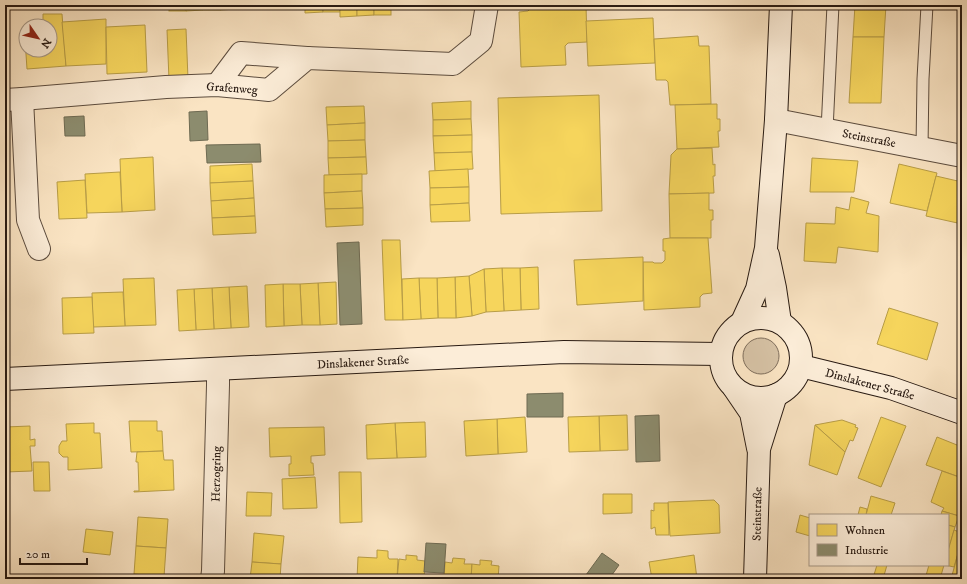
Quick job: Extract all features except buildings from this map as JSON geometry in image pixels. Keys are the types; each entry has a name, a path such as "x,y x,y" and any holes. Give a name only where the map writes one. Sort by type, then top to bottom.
{"street":[{"path":"217,85 241,53 307,58 453,64 481,41 487,5"},
{"path":"742,322 756,289 766,248 776,120 780,5"},
{"name":"Grafenweg","path":"39,249 28,220 14,100 166,87 217,85 269,90 307,58"},
{"name":"Steinstraße","path":"776,120 962,156"},
{"path":"766,248 775,288 780,322"},
{"path":"767,317 780,322 790,329 798,340 801,353 800,366 796,378 787,389 776,395 762,398 749,396 737,390 727,380 722,368 720,354 724,341 731,330 742,322 754,318 767,317"},
{"name":"Dinslakener Straße","path":"5,379 218,370 564,352 720,354"},
{"name":"Dinslakener Straße","path":"800,366 891,388 962,413"},
{"name":"Herzogring","path":"212,579 214,571 218,370"},
{"name":"Steinstraße","path":"734,388 751,413 759,449"},
{"name":"Steinstraße","path":"755,579 759,449 776,395"}],"lane":[{"path":"827,130 833,5"},
{"path":"922,148 923,79 928,5"}],"shaded area":[{"path":"761,338 771,341 776,346 779,356 776,366 771,371 761,374 751,371 746,366 743,356 746,346 751,341"}]}
